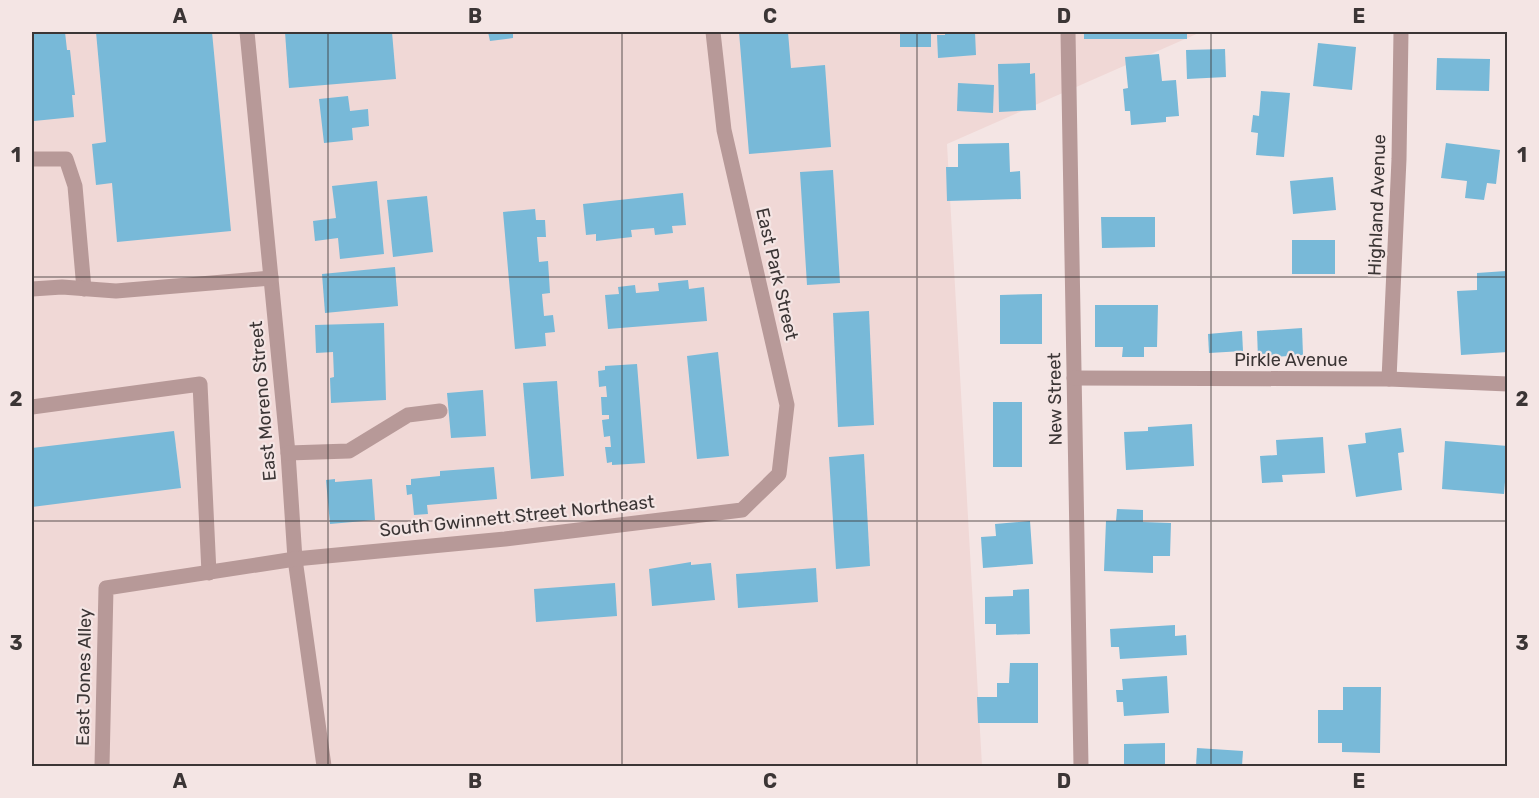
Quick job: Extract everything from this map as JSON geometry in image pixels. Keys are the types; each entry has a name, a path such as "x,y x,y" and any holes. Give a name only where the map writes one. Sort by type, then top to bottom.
{"street":[{"name":"East Moreno Street","path":"247,32 288,453 295,559 324,766"},
{"name":"East Park Street","path":"713,32 724,130 787,405 779,474 742,510"},
{"name":"New Street","path":"1068,32 1081,766"},
{"name":"Highland Avenue","path":"1389,379 1399,159 1401,32"},
{"path":"32,159 66,159 75,186 84,289"},
{"path":"32,290 62,287 116,291 271,278"},
{"name":"Pirkle Avenue","path":"1074,378 1389,379 1508,384"},
{"path":"32,407 200,384 209,573"},
{"path":"288,453 349,451 408,415 440,411"},
{"name":"South Gwinnett Street Northeast","path":"106,588 295,559 505,539 742,510"},
{"name":"East Jones Alley","path":"102,766 106,588"}],"shaded area":[{"path":"32,32 1201,32 947,144 982,766 32,766"}],"building":[{"path":"32,32 65,32 67,50 70,50 75,95 72,95 74,117 34,121"},
{"path":"96,32 212,32 231,231 117,242 112,183 96,185 92,144 106,142"},
{"path":"285,32 392,32 396,79 289,88"},
{"path":"488,32 513,32 513,38 490,41"},
{"path":"739,32 788,32 791,68 825,65 831,147 749,154"},
{"path":"900,32 931,32 931,47 900,47"},
{"path":"945,32 975,32 976,55 938,58 937,35 945,35"},
{"path":"1084,32 1187,32 1187,39 1084,39"},
{"path":"1318,43 1356,47 1352,90 1313,86"},
{"path":"1225,49 1226,77 1187,79 1186,50"},
{"path":"1159,54 1162,81 1176,80 1179,116 1166,117 1166,122 1131,125 1130,111 1125,111 1123,89 1128,88 1125,57"},
{"path":"1437,58 1490,59 1489,91 1436,90"},
{"path":"1030,63 1030,74 1035,73 1036,110 999,112 998,64"},
{"path":"958,83 994,85 993,113 957,111"},
{"path":"1261,91 1290,93 1284,157 1256,155 1258,133 1251,132 1253,115 1259,116"},
{"path":"348,96 350,111 368,109 369,126 352,128 353,140 324,143 319,99"},
{"path":"1009,143 1010,172 1020,171 1021,199 947,201 946,167 958,167 958,144"},
{"path":"1446,143 1500,150 1496,184 1487,183 1484,200 1465,198 1467,181 1441,178"},
{"path":"833,170 840,283 807,285 800,172"},
{"path":"1333,177 1336,210 1293,214 1290,181"},
{"path":"377,181 384,254 340,259 338,238 315,241 313,221 336,218 332,186"},
{"path":"683,193 686,225 672,226 673,233 655,235 654,228 631,230 632,237 596,241 596,234 586,235 583,204"},
{"path":"427,196 433,252 393,257 387,200"},
{"path":"535,209 536,220 545,220 546,237 537,237 539,262 548,261 550,293 542,294 544,316 553,315 555,332 545,333 546,346 515,349 503,212"},
{"path":"1101,217 1155,217 1155,247 1102,248"},
{"path":"1292,240 1335,240 1335,274 1292,274"},
{"path":"395,267 398,306 325,313 322,274"},
{"path":"1506,271 1508,352 1461,355 1457,291 1477,290 1477,273"},
{"path":"688,280 689,289 704,287 707,321 608,329 605,295 619,294 618,287 635,285 636,293 659,291 658,283"},
{"path":"1042,294 1042,344 1000,344 1000,295"},
{"path":"1095,305 1158,305 1157,347 1144,347 1144,357 1122,357 1123,347 1095,347"},
{"path":"869,311 874,425 838,427 833,313"},
{"path":"384,323 386,400 331,403 330,378 334,377 333,352 316,353 315,325"},
{"path":"1302,328 1303,355 1258,358 1257,331"},
{"path":"1242,331 1243,351 1209,353 1208,334"},
{"path":"718,352 729,456 697,459 687,356"},
{"path":"637,364 645,463 612,465 612,462 607,463 605,447 611,447 610,436 604,437 602,420 609,419 609,415 602,415 601,397 607,397 606,386 599,387 598,371 605,370 605,366"},
{"path":"557,381 564,476 531,479 523,383"},
{"path":"483,390 486,436 451,438 447,393"},
{"path":"993,402 1022,402 1022,467 993,467"},
{"path":"1192,424 1194,466 1126,470 1124,432 1148,431 1148,427"},
{"path":"1401,428 1404,452 1398,453 1402,490 1356,497 1348,445 1366,443 1365,433"},
{"path":"174,431 181,488 32,507 32,448"},
{"path":"1323,437 1325,473 1282,475 1283,482 1262,483 1260,456 1277,455 1276,440"},
{"path":"1445,441 1508,446 1504,494 1442,489"},
{"path":"864,454 870,566 836,569 829,457"},
{"path":"494,467 497,499 427,505 428,514 414,515 412,494 407,495 406,485 411,485 411,479 440,476 440,471"},
{"path":"335,479 335,482 372,479 375,520 330,524 326,480"},
{"path":"1117,509 1143,510 1143,522 1171,523 1170,556 1153,556 1153,573 1104,571 1106,521 1116,521"},
{"path":"1030,521 1033,564 983,568 981,537 996,536 995,524"},
{"path":"691,562 691,565 711,563 715,600 652,606 649,569"},
{"path":"816,568 818,602 738,608 736,574"},
{"path":"615,583 617,616 536,622 534,589"},
{"path":"1029,589 1030,634 996,635 996,624 985,624 985,597 1013,596 1013,590"},
{"path":"1175,625 1175,636 1186,635 1187,655 1120,659 1119,647 1111,647 1110,629"},
{"path":"1010,663 1038,663 1038,723 978,723 977,697 997,697 997,683 1009,683"},
{"path":"1167,676 1169,713 1124,716 1123,702 1117,702 1116,690 1123,690 1122,679"},
{"path":"1343,687 1381,687 1380,753 1342,752 1342,743 1318,743 1318,710 1343,710"},
{"path":"1165,743 1165,766 1124,766 1124,744"},
{"path":"1197,748 1243,751 1242,766 1196,766"}]}
